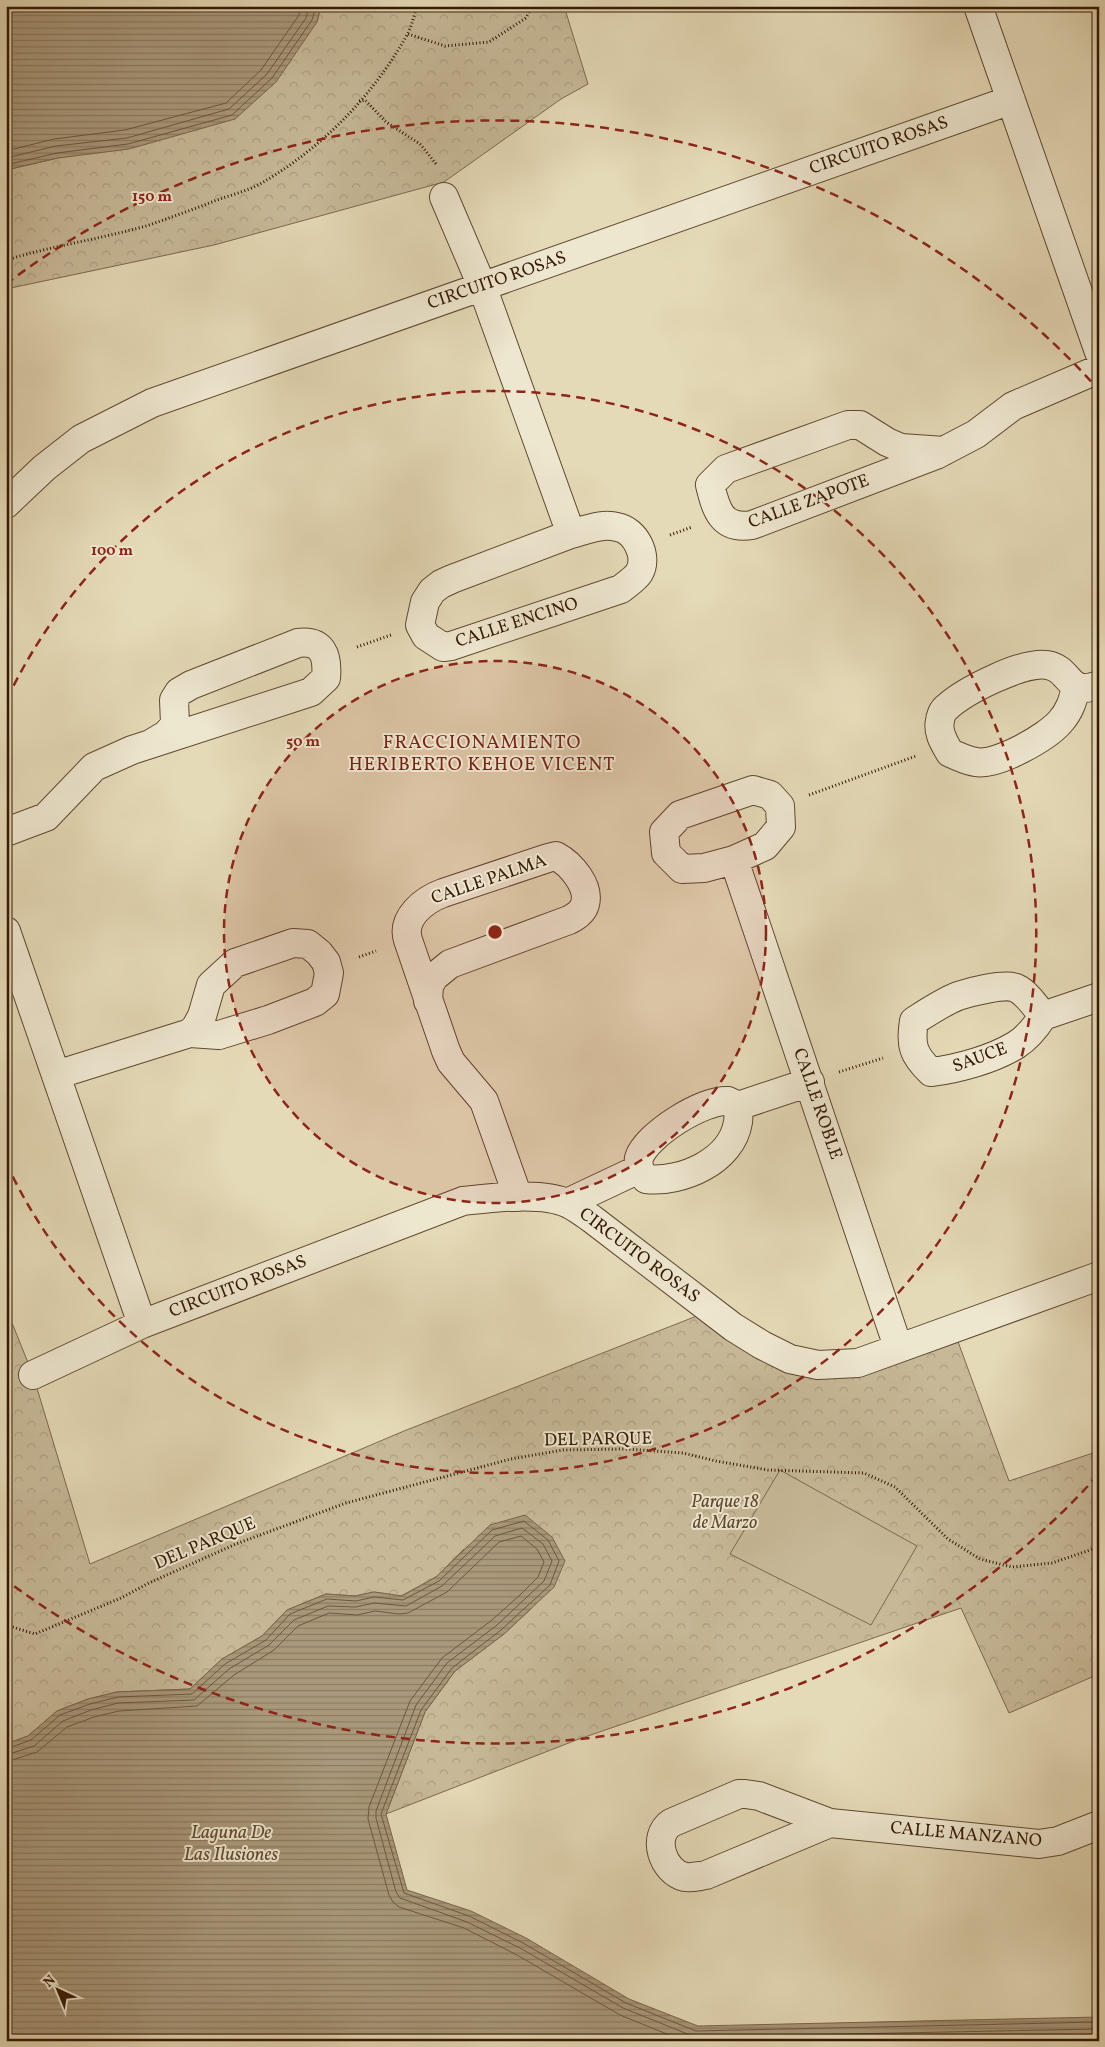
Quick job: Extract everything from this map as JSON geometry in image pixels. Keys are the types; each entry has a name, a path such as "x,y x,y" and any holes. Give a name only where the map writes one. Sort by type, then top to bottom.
{"street":[{"path":"978,6 1099,352"},
{"name":"CIRCUITO ROSAS","path":"6,504 44,468 81,439 152,403 1011,100"},
{"path":"444,197 482,286 571,534"},
{"name":"CALLE ZAPOTE","path":"944,451 901,448 887,442 860,425 848,425 726,469 710,485 715,504 721,516 731,524 741,527 752,524 944,451 976,434 1013,406 1099,369"},
{"path":"420,625 425,602 441,584 571,534 596,528 618,527 631,533 639,547"},
{"name":"CALLE ENCINO","path":"420,625 426,636 437,644 443,647 451,646 621,589 639,572 642,559 639,547"},
{"path":"6,832 46,817 94,767 152,743 311,692 326,678 326,659 320,647 310,642 298,643 191,685 179,692 174,700 175,724 167,734 152,743"},
{"path":"1046,664 1058,668 1087,686 1060,722 1029,744 1008,755 991,761 977,763 950,753 942,738 939,722 945,709 979,686 1009,672 1046,664"},
{"path":"753,790 770,795 780,806 781,827 765,846 734,860 704,868 682,869 666,853 664,832 680,815 753,790"},
{"name":"CALLE PALMA","path":"408,940 406,933 407,925 428,898 548,858 556,856 562,860 579,878 584,892 585,904 574,918 446,967 434,977 429,986 428,1000"},
{"name":"CALLE ROBLE","path":"734,860 898,1348"},
{"path":"6,930 142,1324"},
{"path":"408,940 440,1036 451,1062 484,1101 518,1197"},
{"path":"56,1075 190,1033 219,1035 268,1020 315,1002 324,994 329,973 319,953 308,944 293,942 235,964 211,984 202,1016 190,1033"},
{"path":"914,1048 911,1039 914,1021 958,996 1002,986 1016,988 1030,1000 1043,1016 1099,997"},
{"name":"SAUCE","path":"914,1048 922,1064 931,1072 961,1068 1017,1044 1036,1026 1043,1016"},
{"path":"738,1106 738,1122 734,1135 724,1150 703,1166 681,1176 656,1180 646,1179 638,1169 639,1157 662,1130 707,1104 729,1101 738,1106 810,1082"},
{"path":"568,1203 638,1169"},
{"name":"CIRCUITO ROSAS","path":"33,1375 142,1324 463,1201 507,1196 544,1198 568,1203 592,1219 733,1327 790,1359 818,1365 858,1363 1099,1276"},
{"name":"CALLE MANZANO","path":"830,1823 706,1875 685,1877 670,1868 662,1854 661,1836 665,1828 671,1823 739,1794 759,1796 830,1823 1038,1844 1058,1841 1099,1825"}],"path":[{"path":"6,260 43,249 95,239 146,226 259,184 328,135 359,102 380,77 408,34 417,6"},
{"path":"408,34 445,46 489,42 526,18 532,6"},
{"path":"359,102 365,100 379,117 420,144 432,156 438,166 444,197"},
{"path":"639,547 721,516"},
{"path":"326,659 420,625"},
{"path":"780,806 946,745"},
{"path":"327,968 408,940"},
{"path":"810,1082 914,1048"},
{"name":"DEL PARQUE","path":"6,1625 35,1634 121,1598 149,1583 236,1544 346,1503 512,1459 563,1450 625,1450 682,1453 768,1470 864,1473 895,1487 948,1539 980,1559 1012,1567 1052,1563 1099,1547"}],"green space":[{"path":"321,6 564,6 588,84 561,99 444,182 214,245 6,289 6,170 58,158 317,22"},
{"name":"Parque 18 de Marzo","path":"6,1308 33,1375 90,1564 404,1431 712,1310 818,1365 953,1328 1009,1481 1099,1451 1099,1674 1009,1713 961,1608 579,1739 386,1814 425,1712 455,1671 504,1634 532,1608 464,1549 436,1577 401,1596 374,1592 355,1596 326,1594 287,1610 262,1636 222,1659 190,1689 117,1692 88,1699 57,1711 28,1736 6,1744"},
{"path":"780,1470 917,1546 871,1625 730,1554"}],"water":[{"path":"6,6 321,6 317,22 276,82 235,119 129,149 58,158 6,170"},
{"name":"Laguna De Las Ilusiones","path":"525,1515 552,1537 565,1561 554,1587 504,1634 455,1671 425,1712 386,1814 407,1890 471,1911 526,1938 629,1999 698,2026 1099,2017 1099,2041 6,2041 6,1744 28,1736 57,1711 88,1699 117,1692 190,1689 222,1659 262,1636 287,1610 326,1594 355,1596 374,1592 402,1596 436,1577 490,1525"}],"district":[{"name":"FRACCIONAMIENTO HERIBERTO KEHOE VICENT","path":"482,754"}]}
